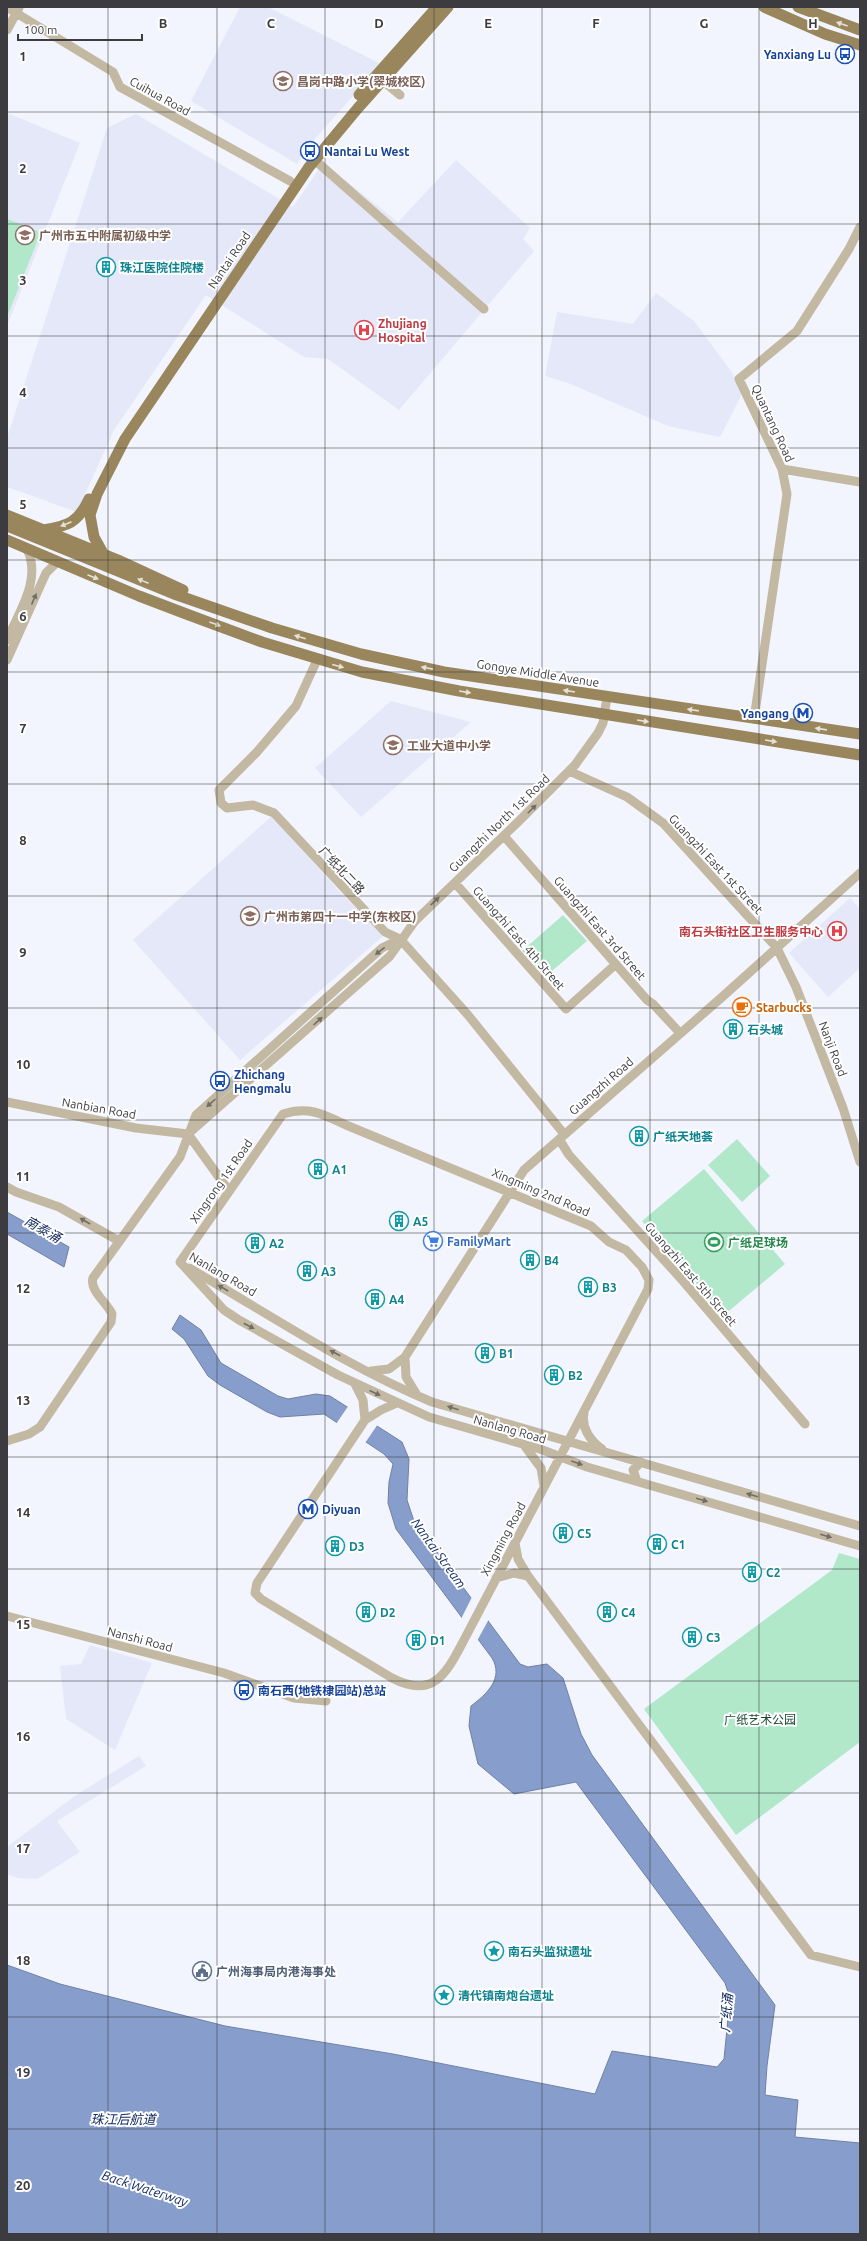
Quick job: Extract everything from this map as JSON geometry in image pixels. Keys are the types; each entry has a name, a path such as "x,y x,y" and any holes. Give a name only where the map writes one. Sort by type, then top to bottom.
{"main road":[{"name":"Nantai Road","path":"104,555 94,537 90,515 117,452 168,372 312,157 375,76 437,7"},
{"name":"Nantai Road","path":"43,530 61,527 80,516 118,438 290,181 448,7"},
{"path":"764,7 819,32 860,46"},
{"path":"798,7 860,30"},
{"path":"7,515 161,579 219,609"},
{"path":"7,526 174,594 219,609"},
{"path":"7,540 139,596 317,660 362,672 419,684 604,715 860,755"},
{"name":"Gongye Middle Avenue","path":"219,609 306,639 396,662 444,672 860,734"}],"street":[{"name":"Cuihua Road","path":"8,8 18,10 113,72 120,87 290,181"},
{"path":"7,30 18,10"},
{"path":"382,80 400,95"},
{"path":"312,157 484,309"},
{"name":"Quantang Road","path":"754,719 787,494 782,470 739,379 797,331 849,249 860,227"},
{"path":"782,470 860,482"},
{"path":"7,640 32,578 33,564 27,549"},
{"path":"7,660 46,573 57,562"},
{"name":"广纸北二路","path":"317,660 296,706 256,754 219,790 221,804 227,808 253,805 274,813 385,932 400,940 468,1016 561,1136"},
{"name":"Guangzhi North 1st Road","path":"400,940 415,921 504,836 569,771 598,733 604,715 607,697"},
{"name":"Guangzhi East 1st Street","path":"569,771 627,797 663,823 777,948"},
{"name":"Guangzhi East 3rd Street","path":"504,836 647,1000 653,1004 680,1033"},
{"name":"Guangzhi Road","path":"368,1371 389,1369 405,1358 524,1170 777,948 860,872"},
{"name":"Guangzhi East 4th Street","path":"455,883 566,1009 616,964"},
{"path":"7,1441 29,1434 40,1427 111,1322 112,1314 94,1288 92,1281 180,1157 196,1115 382,948 400,940"},
{"name":"Nanji Road","path":"777,948 796,987 829,1072 860,1162"},
{"name":"Nanbian Road","path":"7,1102 136,1128 188,1134"},
{"name":"Xingming 2nd Road","path":"283,1114 294,1111 322,1113 346,1125 591,1226 609,1242 630,1254 647,1275 648,1289 568,1441"},
{"name":"Xingrong 1st Road","path":"180,1262 283,1114"},
{"path":"188,1134 229,1191"},
{"name":"Guangzhi East 5th Street","path":"561,1136 569,1155 683,1281 805,1424"},
{"path":"7,1188 63,1209 119,1241"},
{"name":"Nanlang Road","path":"180,1262 305,1337 418,1396 492,1420 605,1451 860,1526"},
{"name":"Nanlang Road","path":"180,1262 230,1315 355,1384 397,1403 447,1423 523,1444 637,1481 860,1546"},
{"path":"405,1358 406,1377 418,1396"},
{"path":"355,1384 361,1395 367,1416 397,1403"},
{"path":"586,1408 583,1420 587,1431 594,1443 605,1451"},
{"name":"Xingming Road","path":"367,1416 257,1583 255,1592 261,1599 392,1678 405,1683 428,1684 442,1677 448,1670 568,1441"},
{"path":"489,1435 495,1428 492,1420"},
{"path":"523,1444 541,1468 544,1488"},
{"path":"637,1481 633,1470 641,1462"},
{"path":"515,1543 516,1554 528,1576 811,1955 860,1967"},
{"path":"494,1582 514,1573 528,1576"},
{"name":"Nanshi Road","path":"7,1616 224,1673 294,1698 326,1702"}],"shaded area":[{"name":"昌岗中路小学(翠城校区)","path":"240,7 268,7 381,64 314,140 297,164 191,101"},
{"name":"广州市五中附属初级中学","path":"7,113 80,143 7,326"},
{"name":"Zhujiang Hospital","path":"136,114 293,207 323,163 398,222 456,160 530,228 523,239 534,251 399,410 328,359 304,357 206,295 114,430 77,512 7,487 7,438 107,128"},
{"path":"656,293 694,321 731,371 743,392 720,437 668,426 568,383 545,376 557,312 633,324"},
{"name":"工业大道中小学","path":"391,701 471,722 361,817 315,768"},
{"name":"广州市第四十一中学(东校区)","path":"272,816 340,892 383,936 240,1060 133,940"},
{"name":"南石头街社区卫生服务中心","path":"850,898 860,909 860,968 828,997 789,953"},
{"path":"90,1645 152,1663 115,1750 66,1719 60,1666 81,1664"},
{"path":"139,1756 146,1766 57,1821 80,1852 37,1879 18,1878 7,1874 7,1847 76,1795"}],"green space":[{"path":"7,219 41,232 7,317"},
{"path":"563,915 587,941 545,977 522,951"},
{"path":"737,1139 770,1176 742,1202 708,1165"},
{"name":"广纸足球场","path":"704,1169 785,1264 723,1316 642,1221"},
{"name":"广纸艺术公园","path":"839,1553 860,1559 860,1742 736,1835 644,1709 832,1570"}],"water":[{"path":"7,1212 69,1247 64,1267 7,1234"},
{"name":"珠江后航道","path":"180,1315 201,1330 221,1363 278,1396 288,1399 316,1394 330,1396 402,1442 409,1459 407,1500 414,1521 520,1664 528,1667 547,1664 563,1678 581,1734 592,1755 775,2005 767,2066 765,2095 798,2100 795,2137 860,2143 860,2234 7,2234 7,1965 60,1984 225,2026 393,2054 595,2094 612,2051 717,2067 724,2059 730,1998 725,1983 576,1782 514,1794 478,1764 469,1726 471,1706 488,1691 492,1685 495,1679 495,1665 492,1658 396,1529 388,1503 389,1482 393,1464 384,1454 324,1414 280,1417 267,1412 220,1385 208,1376 184,1339 172,1329"}],"pier":[{"path":"349,1405 378,1424 365,1443 336,1424"},
{"path":"472,1597 489,1619 477,1641 461,1619"}],"place":[{"name":"Yanxiang Lu","path":"845,54"},
{"name":"昌岗中路小学(翠城校区)","path":"283,81"},
{"name":"Nantai Lu West","path":"310,151"},
{"name":"广州市五中附属初级中学","path":"25,235"},
{"name":"珠江医院住院楼","path":"106,267"},
{"name":"Zhujiang Hospital","path":"364,330"},
{"name":"Yangang","path":"803,713"},
{"name":"工业大道中小学","path":"393,745"},
{"name":"广州市第四十一中学(东校区)","path":"250,916"},
{"name":"南石头街社区卫生服务中心","path":"837,931"},
{"name":"Starbucks","path":"742,1007"},
{"name":"石头城","path":"733,1029"},
{"name":"Zhichang Hengmalu","path":"220,1081"},
{"name":"广纸天地荟","path":"639,1136"},
{"name":"A1","path":"318,1169"},
{"name":"A5","path":"399,1221"},
{"name":"FamilyMart","path":"433,1241"},
{"name":"广纸足球场","path":"714,1242"},
{"name":"A2","path":"255,1243"},
{"name":"B4","path":"530,1260"},
{"name":"A3","path":"307,1271"},
{"name":"B3","path":"588,1287"},
{"name":"A4","path":"375,1299"},
{"name":"B1","path":"485,1353"},
{"name":"B2","path":"554,1375"},
{"name":"Diyuan","path":"308,1509"},
{"name":"C5","path":"563,1533"},
{"name":"C1","path":"657,1544"},
{"name":"D3","path":"335,1546"},
{"name":"C2","path":"752,1572"},
{"name":"D2","path":"366,1612"},
{"name":"C4","path":"607,1612"},
{"name":"C3","path":"692,1637"},
{"name":"D1","path":"416,1640"},
{"name":"南石西(地铁棣园站)总站","path":"244,1690"},
{"name":"南石头监狱遗址","path":"494,1951"},
{"name":"广州海事局内港海事处","path":"202,1971"},
{"name":"清代镇南炮台遗址","path":"444,1995"}],"water label":[{"name":"南泰涌","path":"43,1229"},
{"name":"Nantai Stream","path":"439,1553"},
{"name":"广纸涌","path":"726,2013"},
{"name":"Back Waterway","path":"145,2188"}]}
